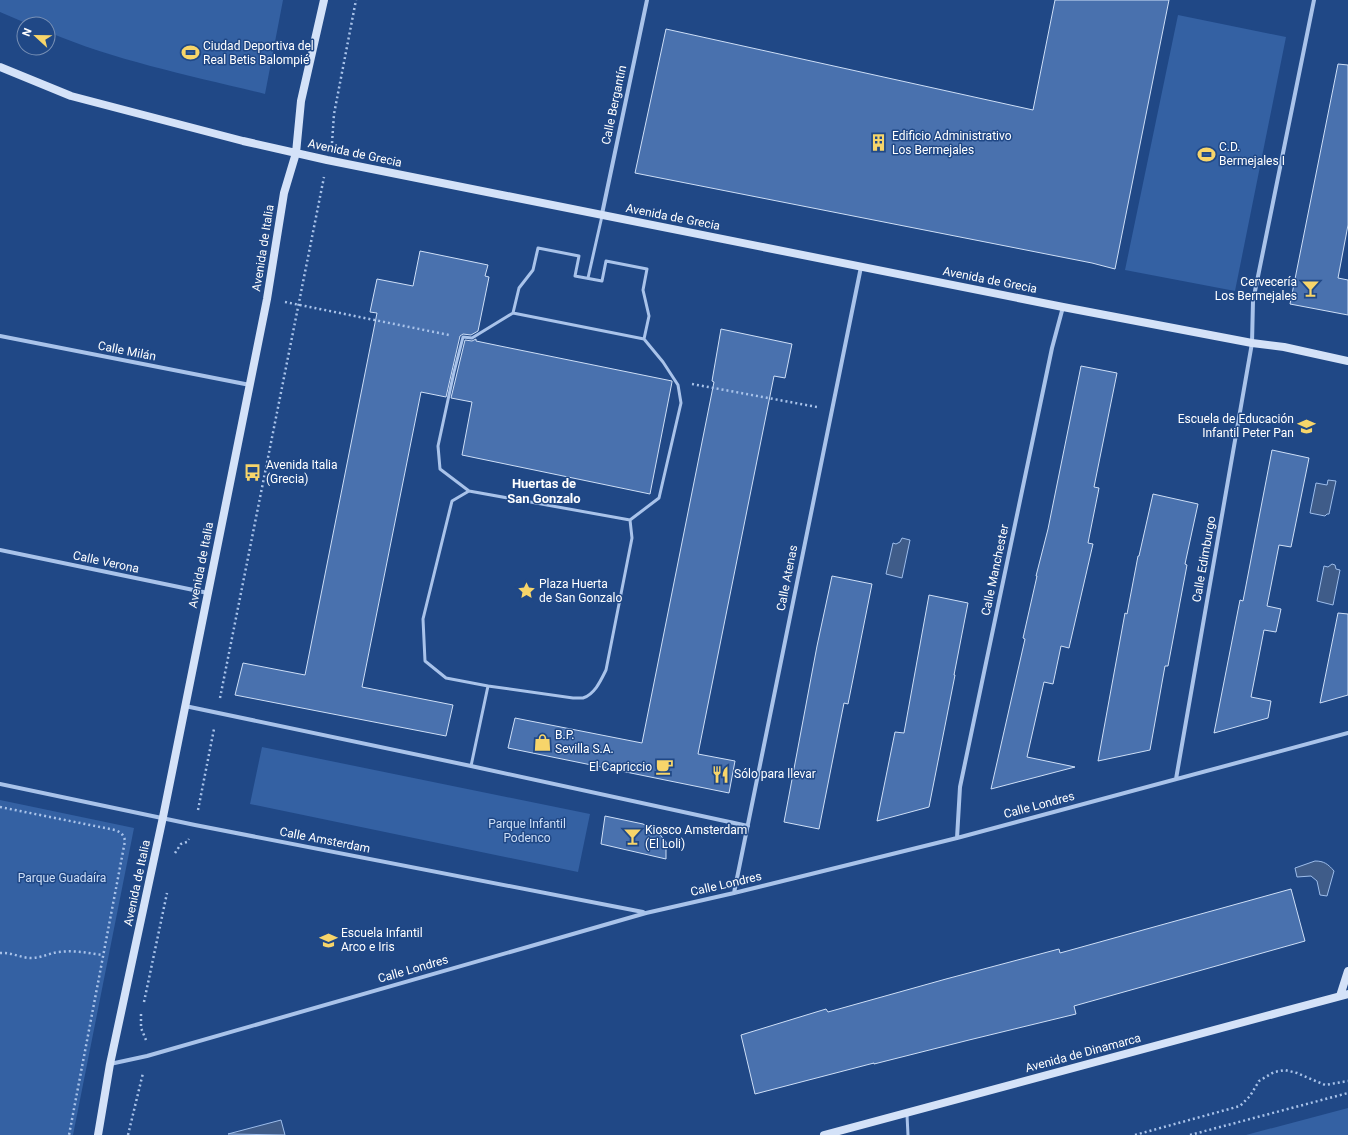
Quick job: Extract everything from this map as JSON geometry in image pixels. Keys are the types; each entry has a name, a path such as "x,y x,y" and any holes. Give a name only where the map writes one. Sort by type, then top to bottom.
{"main road":[{"name":"Avenida de Italia","path":"98,1135 110,1064 163,818 267,299 284,193 296,153 301,101 324,0"},
{"name":"Avenida de Grecia","path":"0,67 71,96 243,141 328,160 1063,307 1252,343 1284,347 1348,361"},
{"path":"1344,995 1348,971"},
{"name":"Avenida de Dinamarca","path":"824,1135 1344,995"}],"street":[{"name":"Calle Bergantín","path":"602,214 647,0"},
{"name":"Calle Edimburgo","path":"1176,779 1252,343 1253,301 1314,0"},
{"name":"Calle Atenas","path":"734,893 861,266"},
{"name":"Calle Manchester","path":"957,838 960,787 1052,348 1063,307"},
{"name":"Calle Milán","path":"0,336 250,385"},
{"name":"Calle Verona","path":"0,550 208,593"},
{"path":"185,706 748,826"},
{"name":"Calle Londres","path":"110,1064 147,1056 646,913 957,838 1348,733"},
{"name":"Calle Amsterdam","path":"0,784 163,818 646,913"}],"lane":[{"path":"588,278 602,214"},
{"path":"513,313 519,288 533,270 538,248 579,256 575,276 602,281 606,261 647,269 643,290 649,316 644,340"},
{"path":"513,313 644,340 663,362 678,385 681,403 659,498 630,520 469,491 440,468 438,446 463,337 472,338 513,313"},
{"path":"469,491 452,501 423,618 425,661 446,678 488,686 573,698 584,698 600,683 606,670 632,538 630,520"},
{"path":"471,766 488,686"},
{"path":"907,1113 908,1135"}],"path":[{"path":"332,141 334,114 356,0"},
{"path":"220,698 322,186"},
{"path":"267,299 463,337"},
{"path":"675,381 832,410"},
{"path":"198,813 213,736"},
{"path":"0,807 115,830 121,832 124,836 125,842 69,1135"},
{"path":"173,856 181,844 187,842 191,837"},
{"path":"146,1041 141,1028 141,1016 168,886"},
{"path":"0,953 30,958 43,957 57,952 73,951 103,955"},
{"path":"1135,1135 1240,1106 1250,1096 1259,1081 1274,1072 1285,1070 1297,1073 1325,1085 1348,1081"},
{"path":"128,1135 143,1072"},
{"path":"1190,1135 1348,1093"}],"green space":[{"name":"Ciudad Deportiva del Real Betis Balompié","path":"0,0 283,0 265,94 128,60 74,42 56,35 56,16 16,16 16,19 0,12"},
{"name":"C.D. Bermejales I","path":"1178,15 1286,37 1235,291 1125,270"},
{"name":"Parque Infantil Podenco","path":"262,747 590,814 578,872 250,804"},
{"name":"Parque Guadaíra","path":"0,800 134,828 73,1135 0,1135"},
{"path":"1348,1108 1348,1135 1246,1135"}],"shaded area":[{"path":"1328,480 1336,481 1329,514 1325,516 1310,513 1316,483 1327,485"},
{"path":"902,538 910,540 902,578 886,574 893,543 896,544 900,542"},
{"path":"1332,564 1335,565 1336,569 1340,570 1333,605 1317,601 1324,566 1328,567"},
{"path":"1315,861 1326,863 1334,871 1327,896 1320,895 1317,881 1311,876 1297,877 1295,868"},
{"path":"281,1120 285,1135 228,1134"}],"building":[{"name":"Edificio Administrativo Los Bermejales","path":"1055,0 1169,0 1115,269 1092,263 635,173 666,29 1033,110"},
{"path":"1338,64 1348,65 1348,225 1338,278 1348,280 1348,315 1290,304"},
{"path":"420,251 488,265 485,276 489,277 478,331 471,335 463,334 460,336 446,397 421,392 362,687 453,705 446,736 235,695 243,663 305,675 377,313 370,312 377,279 413,286"},
{"path":"721,329 792,344 785,378 774,376 698,754 735,761 729,793 508,748 515,718 642,743 714,382 712,381"},
{"path":"476,339 476,341 672,381 650,494 462,455 472,402 451,398 465,340 472,341"},
{"path":"1081,366 1117,373 1094,487 1099,488 1088,543 1093,544 1069,648 1061,646 1053,684 1044,682 1027,757 1075,767 991,789 1025,639 1023,638 1048,529"},
{"path":"1272,450 1309,458 1291,547 1279,545 1267,606 1281,609 1276,632 1264,630 1251,697 1271,701 1268,718 1214,733 1240,600 1243,601"},
{"path":"1153,494 1198,504 1185,564 1187,565 1168,666 1165,666 1150,750 1098,761 1125,613 1127,614 1138,556"},
{"path":"832,576 872,584 848,704 844,703 819,829 784,822 817,646"},
{"path":"929,595 968,603 929,807 877,821 895,732 904,733"},
{"path":"1338,613 1348,614 1348,695 1320,703"},
{"name":"Kiosco Amsterdam (El Loli)","path":"605,816 643,824 658,832 666,842 666,859 601,844"},
{"path":"1291,889 1305,941 1074,1006 1076,1014 874,1063 755,1094 741,1035 826,1009 828,1012 1059,949 1060,953"}],"place":[{"name":"Ciudad Deportiva del Real Betis Balompié","path":"190,53"},
{"name":"Edificio Administrativo Los Bermejales","path":"879,143"},
{"name":"C.D. Bermejales I","path":"1206,154"},
{"name":"Cervecería Los Bermejales","path":"1310,289"},
{"name":"Escuela de Educación Infantil Peter Pan","path":"1307,426"},
{"name":"Avenida Italia (Grecia)","path":"253,472"},
{"name":"Plaza Huerta de San Gonzalo","path":"526,591"},
{"name":"B.P. Sevilla S.A.","path":"542,742"},
{"name":"El Capriccio","path":"665,767"},
{"name":"Sólo para llevar","path":"721,774"},
{"name":"Kiosco Amsterdam (El Loli)","path":"632,837"},
{"name":"Escuela Infantil Arco e Iris","path":"328,940"}],"district":[{"name":"Huertas de San Gonzalo","path":"544,490"}]}
